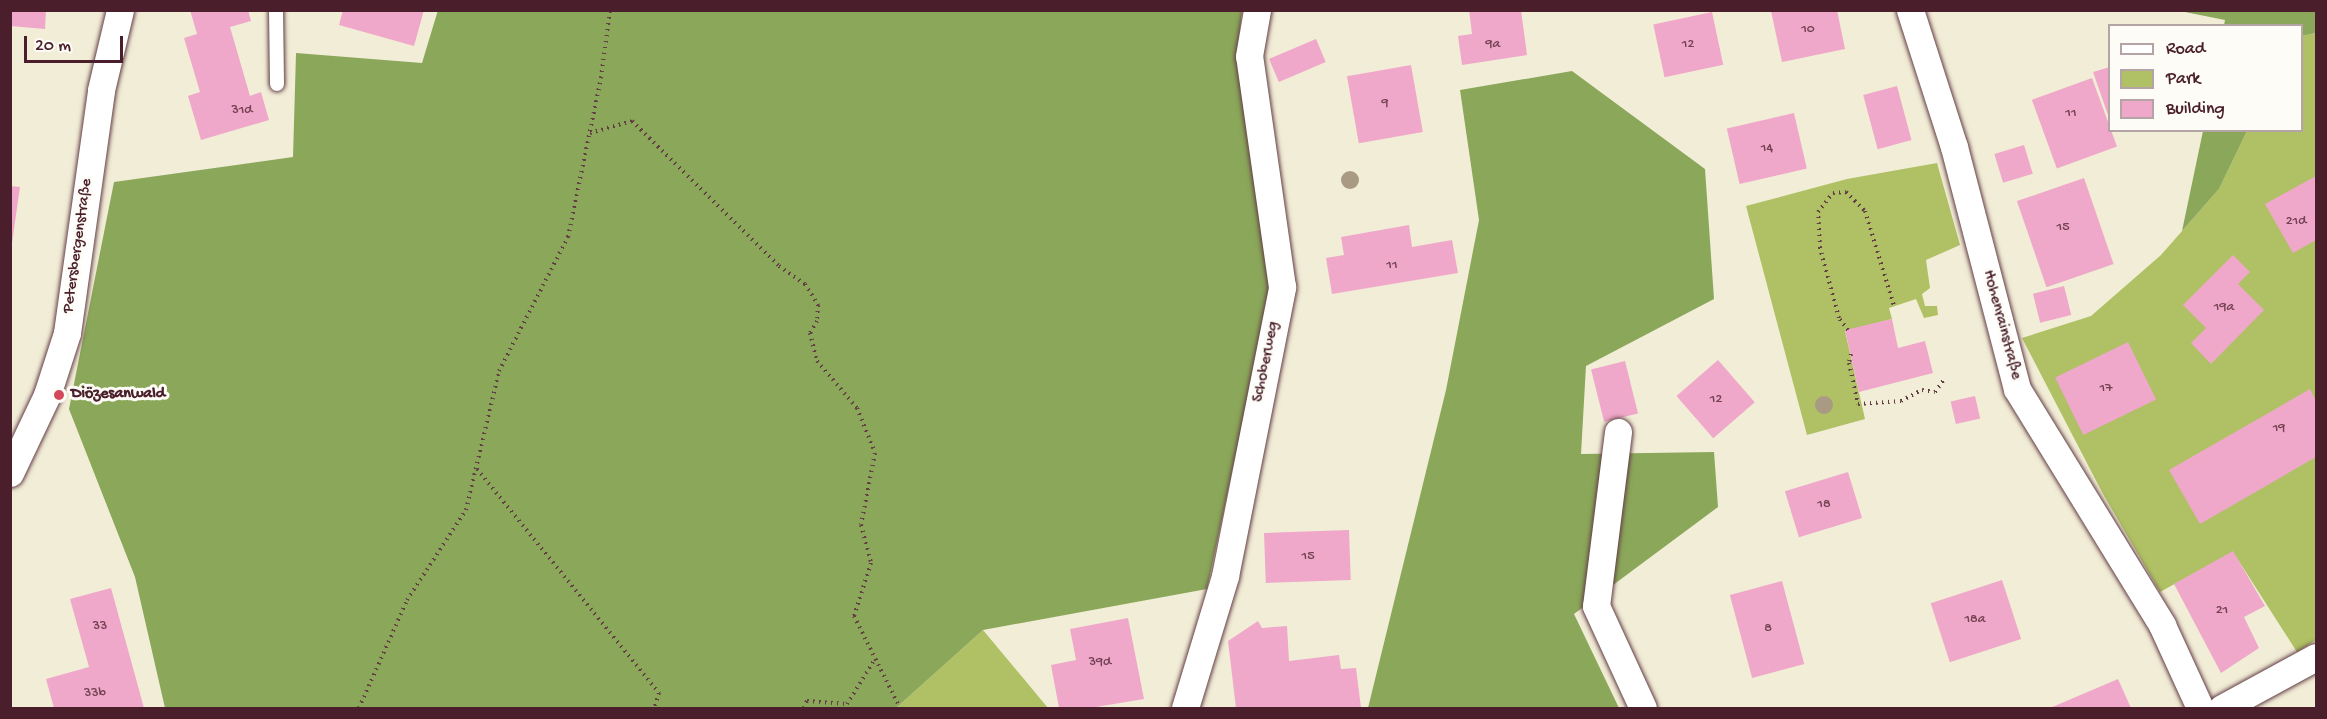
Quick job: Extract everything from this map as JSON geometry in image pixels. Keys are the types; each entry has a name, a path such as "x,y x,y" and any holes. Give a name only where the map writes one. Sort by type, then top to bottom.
{"street":[{"name":"Petersbergenstraße","path":"10,473 47,395 67,333 100,90 120,10"},
{"name":"Schoberweg","path":"1185,708 1225,576 1282,287 1249,56 1257,10"},
{"name":"Hohenrainstraße","path":"1910,10 1954,147 2017,389 2162,625 2200,708"},
{"path":"1618,432 1596,606 1643,708"},
{"path":"2222,708 2316,657"}],"lane":[{"path":"276,10 277,84"}],"path":[{"path":"359,708 407,600 466,510 499,371 568,237 590,133 610,10"},
{"path":"590,133 632,121 748,237 805,284 818,305 817,321 810,333 817,361 857,408 875,453 861,525 871,563 854,616 899,706"},
{"path":"1848,330 1839,318 1820,248 1818,212 1833,192 1846,192 1865,211 1894,306"},
{"path":"1851,354 1849,363 1858,404 1901,401 1922,390 1935,392 1943,381"},
{"path":"476,468 659,693 654,708"},
{"path":"804,708 807,701 847,704 875,658"}],"green space":[{"path":"438,10 1242,11 1238,46 1271,290 1207,589 983,630 896,708 165,708 135,577 69,409 114,182 293,157 296,53 422,63"},
{"path":"2180,11 2316,11 2316,33 2303,36 2303,24 2224,24 2225,20"},
{"path":"2316,33 2316,640 2297,652 2233,552 2160,592 2103,494 2022,338 2091,316 2161,255 2219,189 2247,132 2303,132 2303,36"},
{"path":"1572,71 1705,169 1714,299 1586,366 1581,454 1714,452 1718,507 1574,614 1619,708 1368,708 1446,390 1479,220 1460,90"},
{"path":"2203,132 2247,132 2219,189 2182,231"},
{"path":"1937,163 1960,245 1926,260 1930,288 1922,294 1925,306 1937,306 1938,315 1924,318 1916,299 1889,308 1892,319 1845,331 1865,419 1807,435 1746,206 1847,179"},
{"path":"983,630 1048,708 896,708"}],"building":[{"path":"10,10 46,10 45,29 10,26"},
{"path":"190,10 248,10 251,21 230,27 250,96 261,92 269,120 201,140 188,96 200,92 184,38 197,34"},
{"path":"343,10 424,10 414,46 339,25"},
{"path":"1469,10 1521,10 1527,55 1462,65 1458,36 1472,34"},
{"path":"1837,10 1845,49 1782,62 1771,11"},
{"path":"1712,12 1723,65 1665,77 1653,24"},
{"path":"1316,39 1326,62 1279,82 1269,59"},
{"path":"1411,65 1423,132 1359,143 1347,76"},
{"path":"2108,68 2108,115 2093,72"},
{"path":"2092,78 2108,122 2108,132 2112,132 2117,147 2057,168 2032,100"},
{"path":"1897,86 1911,140 1878,149 1863,95"},
{"path":"1794,113 1807,169 1740,184 1727,129"},
{"path":"2024,145 2033,174 2003,183 1994,154"},
{"path":"2316,176 2316,240 2293,253 2265,204"},
{"path":"2084,178 2114,264 2046,287 2017,201"},
{"path":"10,186 20,187 12,243 10,243"},
{"path":"1409,225 1412,247 1452,240 1458,273 1332,294 1326,258 1344,255 1341,237"},
{"path":"2233,255 2250,272 2238,284 2264,310 2211,364 2191,343 2206,328 2183,305"},
{"path":"2064,286 2071,315 2040,323 2033,294"},
{"path":"1892,319 1898,348 1925,341 1933,373 1859,392 1845,330"},
{"path":"2128,342 2156,400 2083,435 2055,378"},
{"path":"1718,360 1755,402 1713,438 1676,396"},
{"path":"1625,361 1638,413 1604,422 1591,369"},
{"path":"2310,389 2316,401 2316,457 2200,524 2169,470"},
{"path":"1975,396 1980,418 1956,424 1951,402"},
{"path":"1848,472 1862,518 1799,537 1785,491"},
{"path":"1349,530 1351,580 1266,583 1264,533"},
{"path":"2233,551 2265,606 2244,617 2259,648 2221,673 2174,584"},
{"path":"2002,580 2021,639 1950,662 1931,603"},
{"path":"1782,581 1804,664 1752,678 1730,595"},
{"path":"111,588 144,708 54,708 46,679 89,667 70,599"},
{"path":"1128,618 1144,699 1090,708 1059,708 1051,665 1076,660 1070,629"},
{"path":"1258,621 1262,628 1287,626 1289,661 1339,655 1341,669 1356,668 1361,708 1236,708 1228,641"},
{"path":"2118,679 2131,708 2050,708"}],"place":[{"name":"Diözesanwald","path":"59,395"}]}
